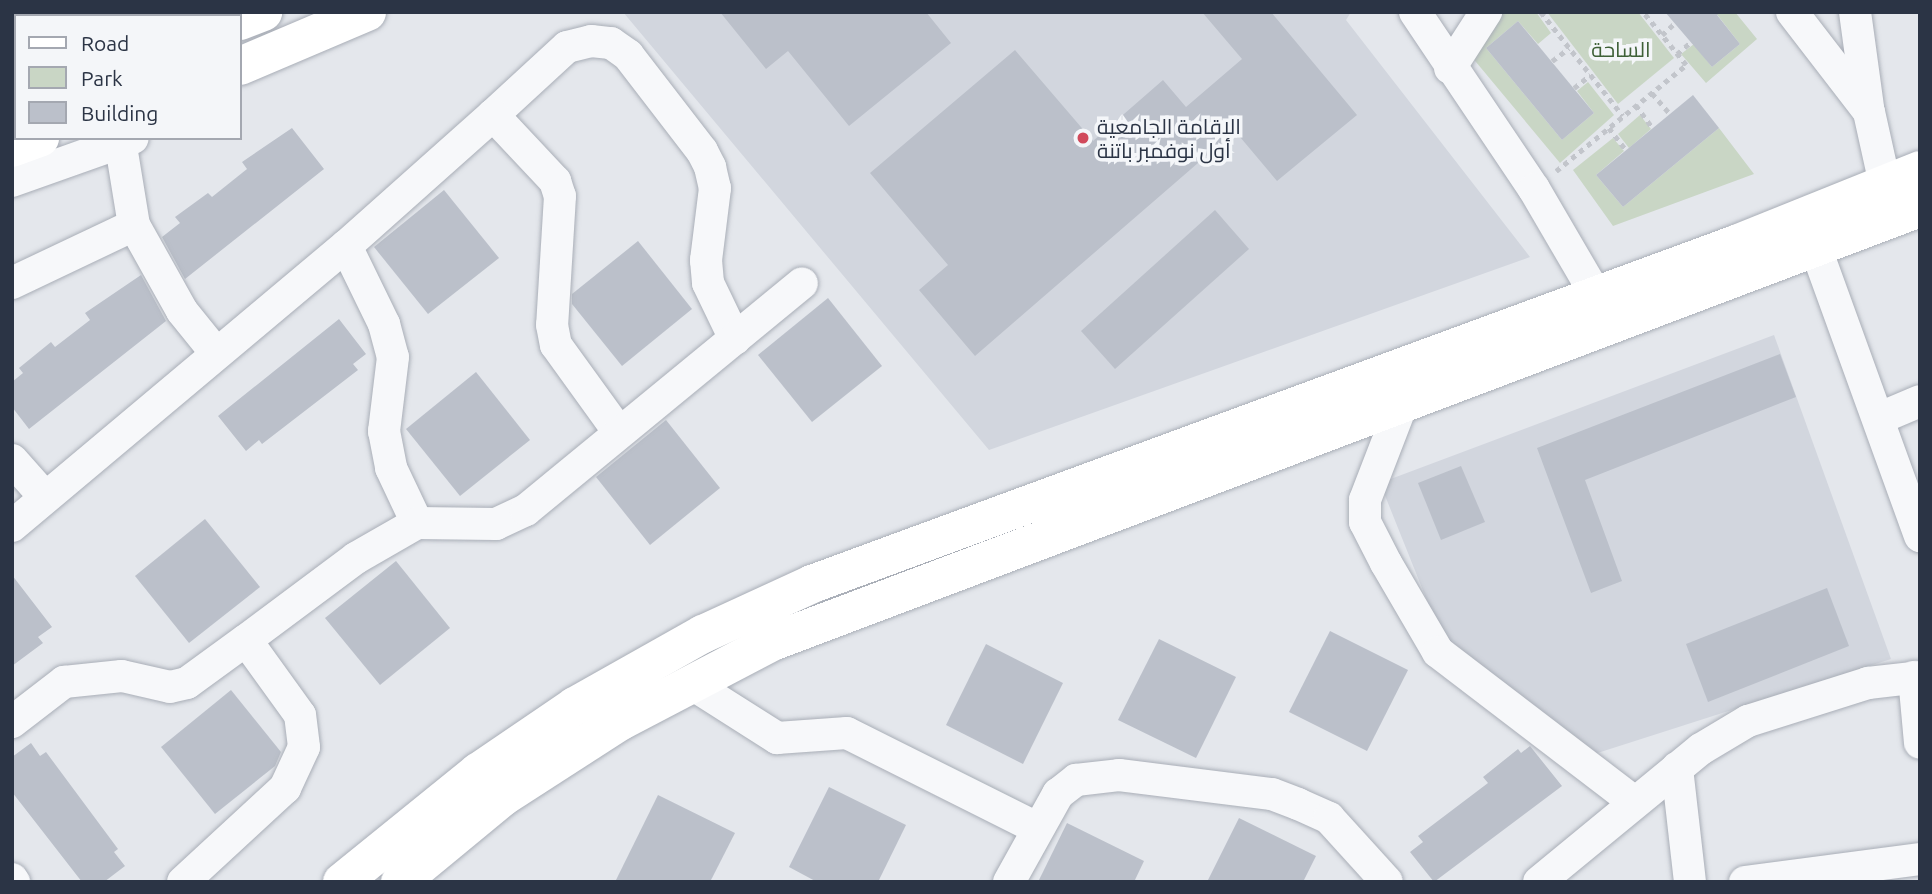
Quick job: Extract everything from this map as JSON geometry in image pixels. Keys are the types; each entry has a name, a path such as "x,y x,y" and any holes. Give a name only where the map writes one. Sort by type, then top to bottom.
{"main road":[{"path":"242,20 263,12"},
{"path":"242,65 367,12"},
{"path":"12,148 34,140"},
{"path":"400,882 503,797 621,722 772,642 1402,404 1811,233 1885,184 1920,170"},
{"path":"342,882 478,772 575,706 704,634 812,584 1596,295 1811,233 1920,208"}],"street":[{"path":"1415,12 1450,68 1534,189 1596,295"},
{"path":"1450,68 1486,12"},
{"path":"1792,12 1869,112"},
{"path":"1855,12 1869,112 1885,184"},
{"path":"12,526 346,246 492,115 541,65 567,47 591,41 611,43 628,55 702,150 715,188 706,260 708,283 735,339"},
{"path":"492,115 555,181 560,196 552,325 556,345 618,430"},
{"path":"12,181 127,142 134,225 183,311 216,353"},
{"path":"12,282 134,225"},
{"path":"1811,233 1880,418 1920,536"},
{"path":"346,246 393,357 384,431 391,468 417,523"},
{"path":"12,722 64,682 122,676 179,685 246,640 356,558 417,523 496,524 526,510 618,430 803,283"},
{"path":"1880,418 1920,401"},
{"path":"1402,404 1365,500 1365,522 1385,563 1438,652 1633,801"},
{"path":"12,460 45,497"},
{"path":"183,882 285,788 304,747 300,715 246,640"},
{"path":"1539,882 1633,801 1748,721 1868,683 1917,677 1920,743"},
{"path":"692,684 777,738 847,733 1037,828"},
{"path":"1677,768 1690,882"},
{"path":"1009,882 1058,794 1076,780 1119,775 1272,794 1329,818 1387,882"},
{"path":"1745,882 1920,859"}],"path":[{"path":"1541,12 1623,117"},
{"path":"1534,189 1686,65 1643,12"},
{"path":"1661,34 1674,24"},
{"path":"1677,54 1691,42"},
{"path":"1552,61 1569,48"},
{"path":"1574,88 1590,75"},
{"path":"1652,93 1670,114"},
{"path":"1636,105 1652,127"},
{"path":"1609,128 1626,150"}],"shaded area":[{"name":"الإقامة الجامعية أول نوفمبر باتنة","path":"623,12 1351,12 1346,20 1530,257 989,450"},
{"path":"1774,335 1891,659 1585,757 1444,643 1380,483"}],"green space":[{"path":"1501,12 1536,12 1551,33 1538,44 1518,21 1486,48 1562,140 1594,113 1577,91 1588,82 1614,115 1560,163 1471,56"},
{"name":"الساحة","path":"1547,12 1638,12 1674,58 1618,104"},
{"path":"1715,12 1735,12 1757,39 1706,83 1681,54 1694,44 1712,67 1740,44"},
{"path":"1640,115 1651,129 1629,148 1618,134"},
{"path":"1719,128 1754,174 1613,226 1573,170 1613,138 1624,151 1596,175 1623,207"}],"building":[{"path":"720,12 926,12 951,43 849,126 788,51 766,69"},
{"path":"1202,12 1271,12 1357,115 1277,181 1235,131 975,356 919,290 948,265 870,173 1015,50 1093,141 1163,80 1186,107 1242,59"},
{"path":"1665,12 1721,12 1717,15 1740,44 1712,67"},
{"path":"1518,21 1594,113 1562,140 1486,48"},
{"path":"1693,95 1719,128 1623,207 1596,175"},
{"path":"292,128 324,169 185,279 162,237 180,223 175,217 208,193 212,197 247,169 242,162"},
{"path":"444,190 499,258 428,314 374,247"},
{"path":"1215,210 1249,249 1115,369 1081,331"},
{"path":"638,241 692,309 622,366 572,304 572,294"},
{"path":"141,275 166,321 29,429 12,407 12,382 23,373 19,368 51,342 55,347 90,320 85,313"},
{"path":"828,298 882,366 812,422 758,355"},
{"path":"339,319 366,354 353,364 358,370 262,444 259,440 246,451 218,416"},
{"path":"1780,354 1796,397 1585,480 1622,581 1591,593 1537,448"},
{"path":"476,372 530,440 460,496 406,429"},
{"path":"666,420 720,488 650,545 596,477"},
{"path":"1461,466 1485,522 1441,540 1418,483"},
{"path":"205,519 260,587 189,643 135,576"},
{"path":"396,561 450,628 380,685 325,618"},
{"path":"12,575 52,627 38,637 43,643 12,666"},
{"path":"1827,588 1849,646 1708,702 1686,644"},
{"path":"1330,631 1408,670 1367,751 1289,712"},
{"path":"1159,639 1236,677 1196,758 1118,720"},
{"path":"986,644 1063,683 1023,764 946,725"},
{"path":"231,690 281,752 275,766 215,814 161,747"},
{"path":"31,743 40,756 46,752 118,849 114,852 125,866 104,882 82,882 12,792 12,757"},
{"path":"1530,746 1562,786 1434,882 1410,852 1423,842 1418,836 1488,783 1483,777 1518,749 1521,753"},
{"path":"829,787 906,825 878,882 817,882 789,867"},
{"path":"658,795 735,833 710,882 615,882"},
{"path":"1239,818 1316,856 1303,882 1207,882"},
{"path":"1067,823 1144,861 1134,882 1038,882"}],"place":[{"name":"الإقامة الجامعية أول نوفمبر باتنة","path":"1083,138"}]}
